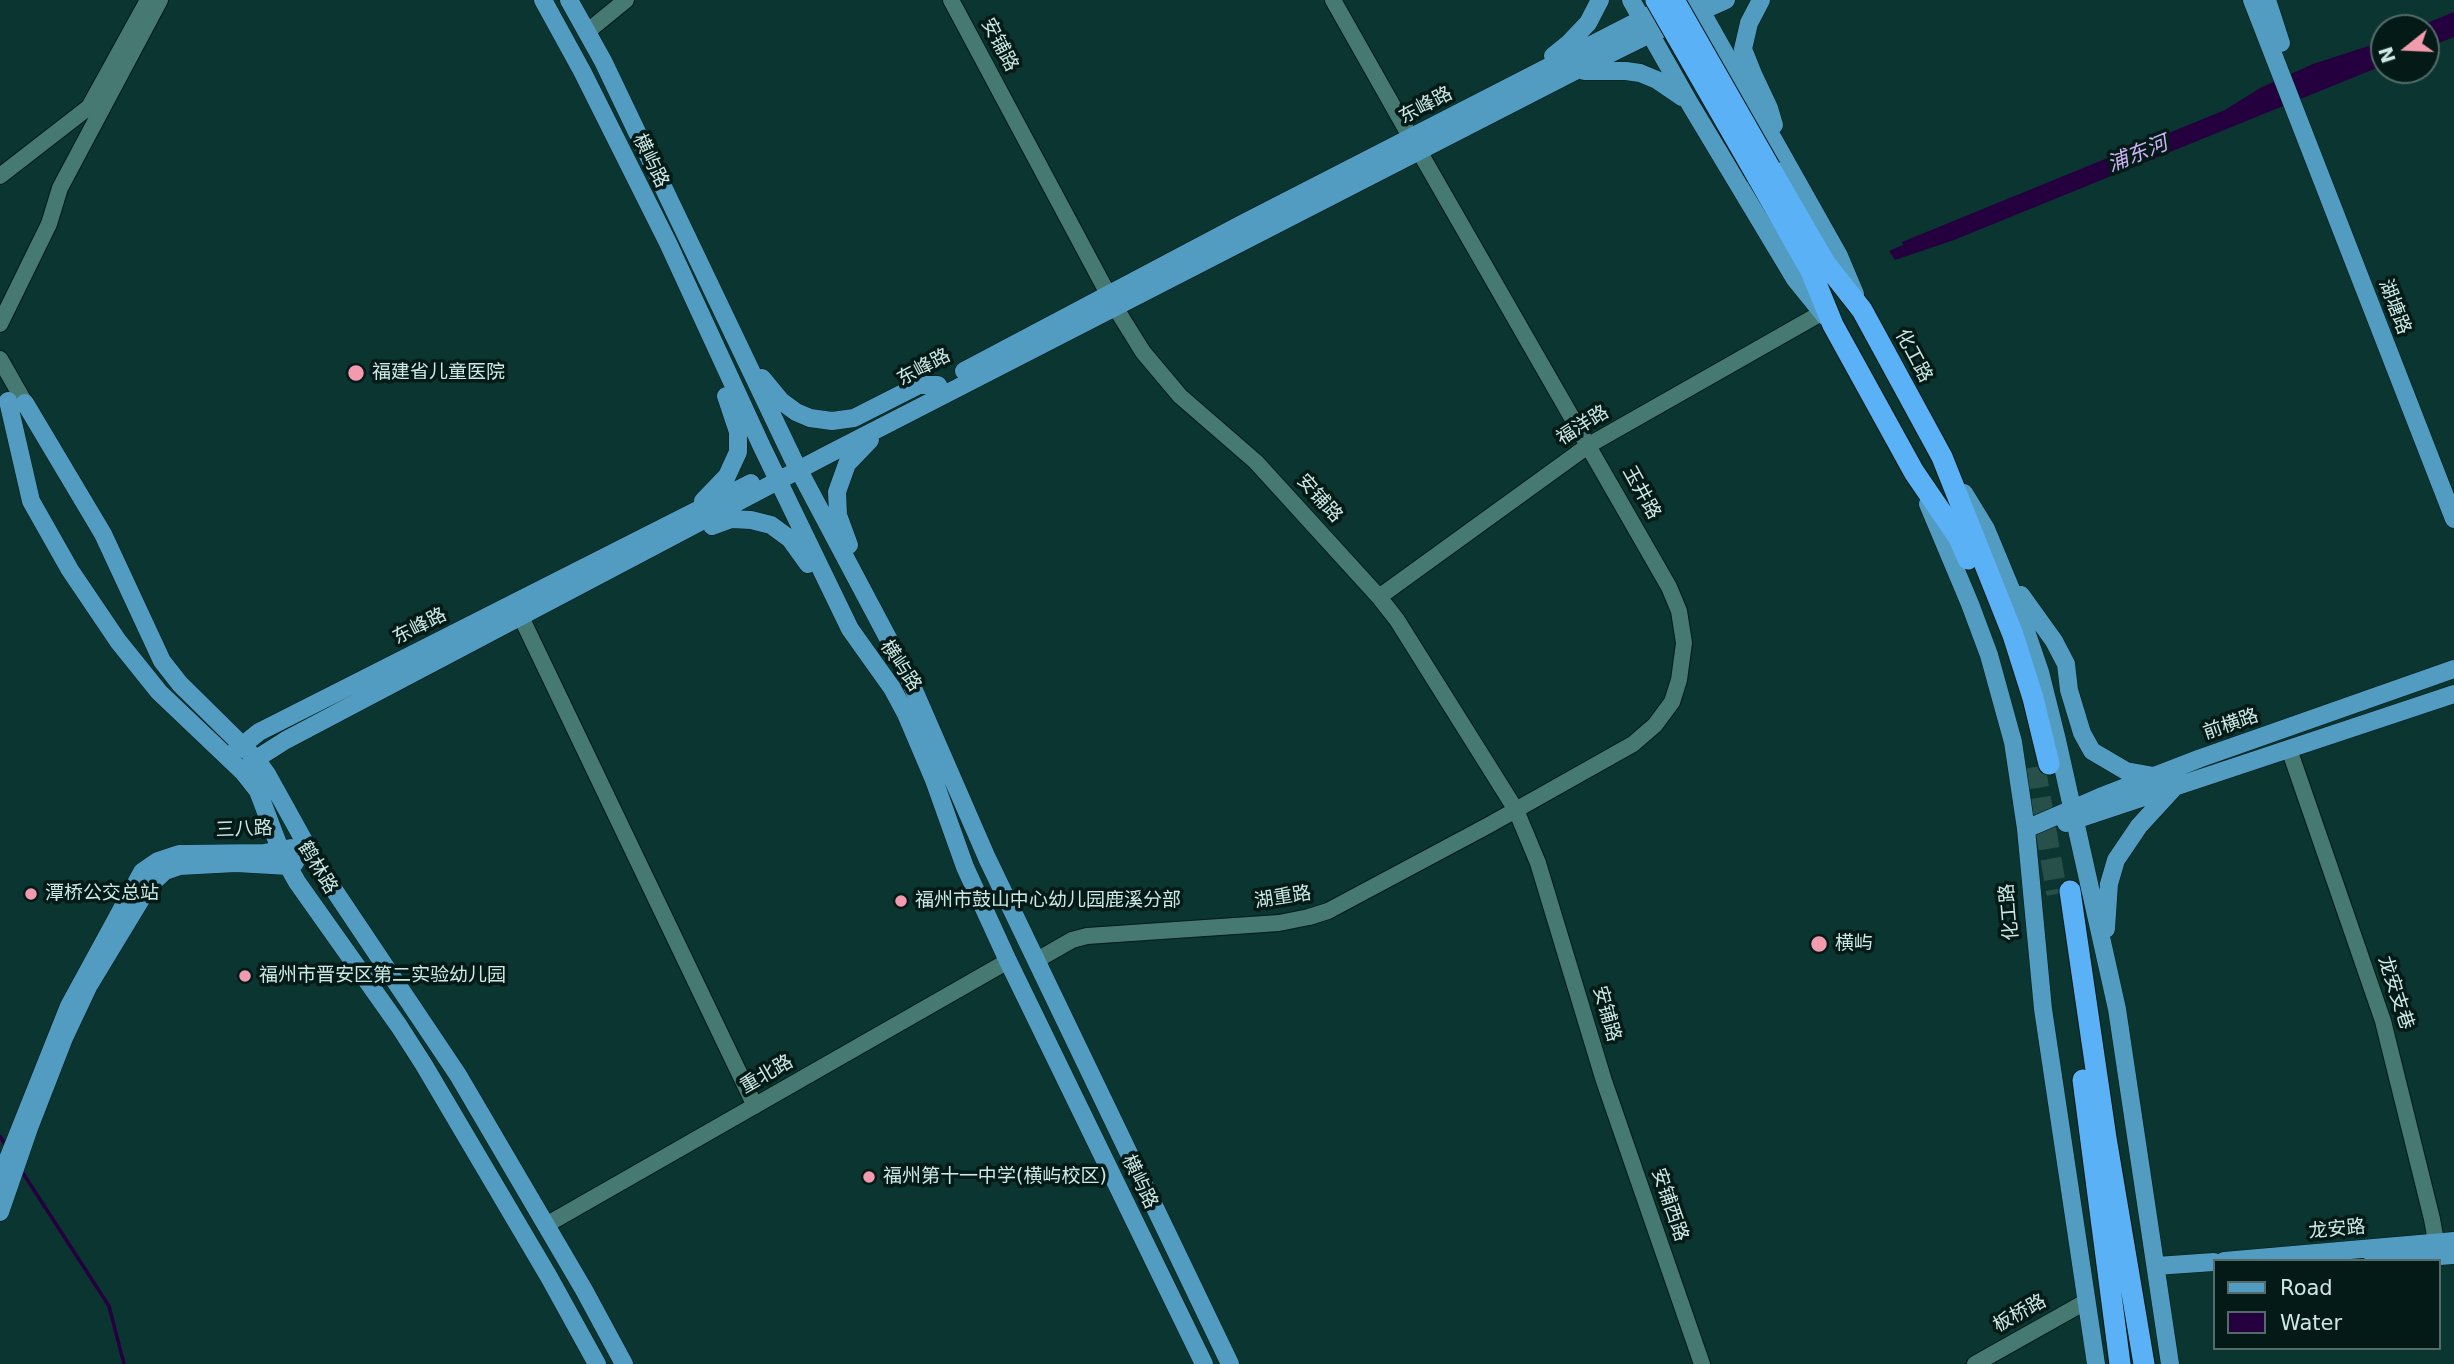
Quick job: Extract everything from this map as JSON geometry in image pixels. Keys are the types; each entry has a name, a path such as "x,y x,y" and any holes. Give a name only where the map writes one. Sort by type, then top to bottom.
{"highway":[{"name":"化工路","path":"1656,0 1770,167 1828,318 1914,472 1959,538 2050,767"},
{"name":"化工路","path":"1677,0 1825,263 1862,310 1942,457 2013,635 2033,698 2050,767"},
{"path":"2120,1364 2064,893 2144,1364"}],"main road":[{"name":"横屿路","path":"543,0 582,71 668,243 850,629 892,688 906,714 934,780 965,867 1008,961 1204,1364"},
{"name":"横屿路","path":"569,0 588,31 796,465 907,674 987,858 1230,1364"},
{"path":"1523,79 1569,43 1588,23 1600,0"},
{"path":"1632,0 1690,104 1795,279 1828,318"},
{"path":"1646,26 1677,0"},
{"path":"1646,26 1698,6 1726,0"},
{"path":"1761,0 1749,23 1743,49 1752,75 1769,108 1770,167"},
{"path":"2252,0 2300,109"},
{"path":"2267,0 2285,71"},
{"path":"1698,6 1770,167"},
{"name":"东峰路","path":"1415,144 1523,79 1646,26"},
{"name":"东峰路","path":"796,465 909,413 1112,301 1415,144 1573,72 1646,26"},
{"path":"1573,72 1605,70 1640,73 1671,88 1690,104"},
{"name":"湖塘路","path":"2300,109 2454,486"},
{"name":"湖塘路","path":"2300,109 2454,519"},
{"name":"东峰路","path":"243,772 256,759 286,740 619,565 937,384 1112,301"},
{"path":"688,515 727,476 739,445 735,419 719,380 699,313"},
{"path":"741,350 781,401 802,415 818,420 847,420 919,385 937,384"},
{"name":"鹤林路","path":"11,401 103,534 162,661 180,684 256,759 280,795 306,845 441,1048 546,1225 624,1364"},
{"name":"鹤林路","path":"11,401 32,501 70,570 159,692 228,757 258,791 285,858 305,894 399,1026 438,1086 550,1277 597,1364"},
{"path":"876,614 840,522 836,492 843,472 858,451 909,413"},
{"path":"1942,457 1986,529 2040,672 2050,767 2073,814 2117,1009 2170,1364"},
{"name":"化工路","path":"1914,472 1989,655 2013,743 2027,835 2043,1009 2096,1364"},
{"name":"东峰路","path":"228,757 268,727 688,515 776,476"},
{"path":"619,565 668,549 726,520 763,522 777,528 796,545 850,629"},
{"path":"2000,562 2054,641 2066,664 2069,690 2082,733 2092,751 2126,771 2154,776"},
{"name":"前横路","path":"2027,835 2154,776 2454,669"},
{"path":"2050,767 2069,690"},
{"name":"前横路","path":"2073,814 2176,786 2454,694"},
{"path":"2106,953 2108,892 2116,860 2139,825 2176,786"},
{"name":"三八路","path":"25,1124 69,1006 142,872 158,861 178,853 285,858 306,845"},
{"path":"0,1179 25,1124"},
{"path":"3,1205 25,1124"},
{"name":"龙安路","path":"2261,1259 2446,1249"},
{"name":"龙安路","path":"2385,1259 2446,1249"},
{"path":"2156,1272 2212,1262"},
{"path":"2156,1272 2212,1273"}],"street":[{"path":"0,176 89,107 148,0"},
{"path":"0,324 48,224 60,188 160,0"},
{"path":"588,31 626,0"},
{"name":"安铺路","path":"951,0 1112,301 1143,352 1172,387 1256,462 1379,597 1397,620 1516,810 1548,890 1597,1059"},
{"name":"玉井路","path":"1333,0 1589,444 1669,587 1679,611 1684,643 1679,680 1667,711 1642,737 1516,810"},
{"name":"福洋路","path":"1379,597 1589,444 1828,318"},
{"path":"0,359 11,401"},
{"path":"0,378 11,401"},
{"path":"521,617 755,1106"},
{"name":"龙安支巷","path":"2289,749 2383,1021 2446,1249"},
{"name":"湖重路","path":"1037,961 1072,940 1087,936 1279,923 1319,914 1516,810"},
{"name":"重北路","path":"546,1225 1008,961"},
{"name":"安铺西路","path":"1597,1059 1702,1364"},
{"name":"板桥路","path":"1975,1364 2087,1301"}],"water":[{"path":"2454,12 2454,37 2440,42 2440,18"},
{"name":"浦东河","path":"2370,46 2370,71 1954,240 1895,260 1889,251 1903,245 1902,242 2225,110 2260,88 2313,64"}],"waterway":[{"path":"0,1136 6,1146"},
{"path":"21,1170 109,1306 124,1364"}],"tunnel":[{"path":"2035,767 2057,894"}],"place":[{"name":"福建省儿童医院","path":"356,373"},
{"name":"潭桥公交总站","path":"31,894"},
{"name":"福州市鼓山中心幼儿园鹿溪分部","path":"901,901"},
{"name":"横屿","path":"1819,944"},
{"name":"福州市晋安区第二实验幼儿园","path":"245,976"},
{"name":"福州第十一中学(横屿校区)","path":"869,1177"}]}
